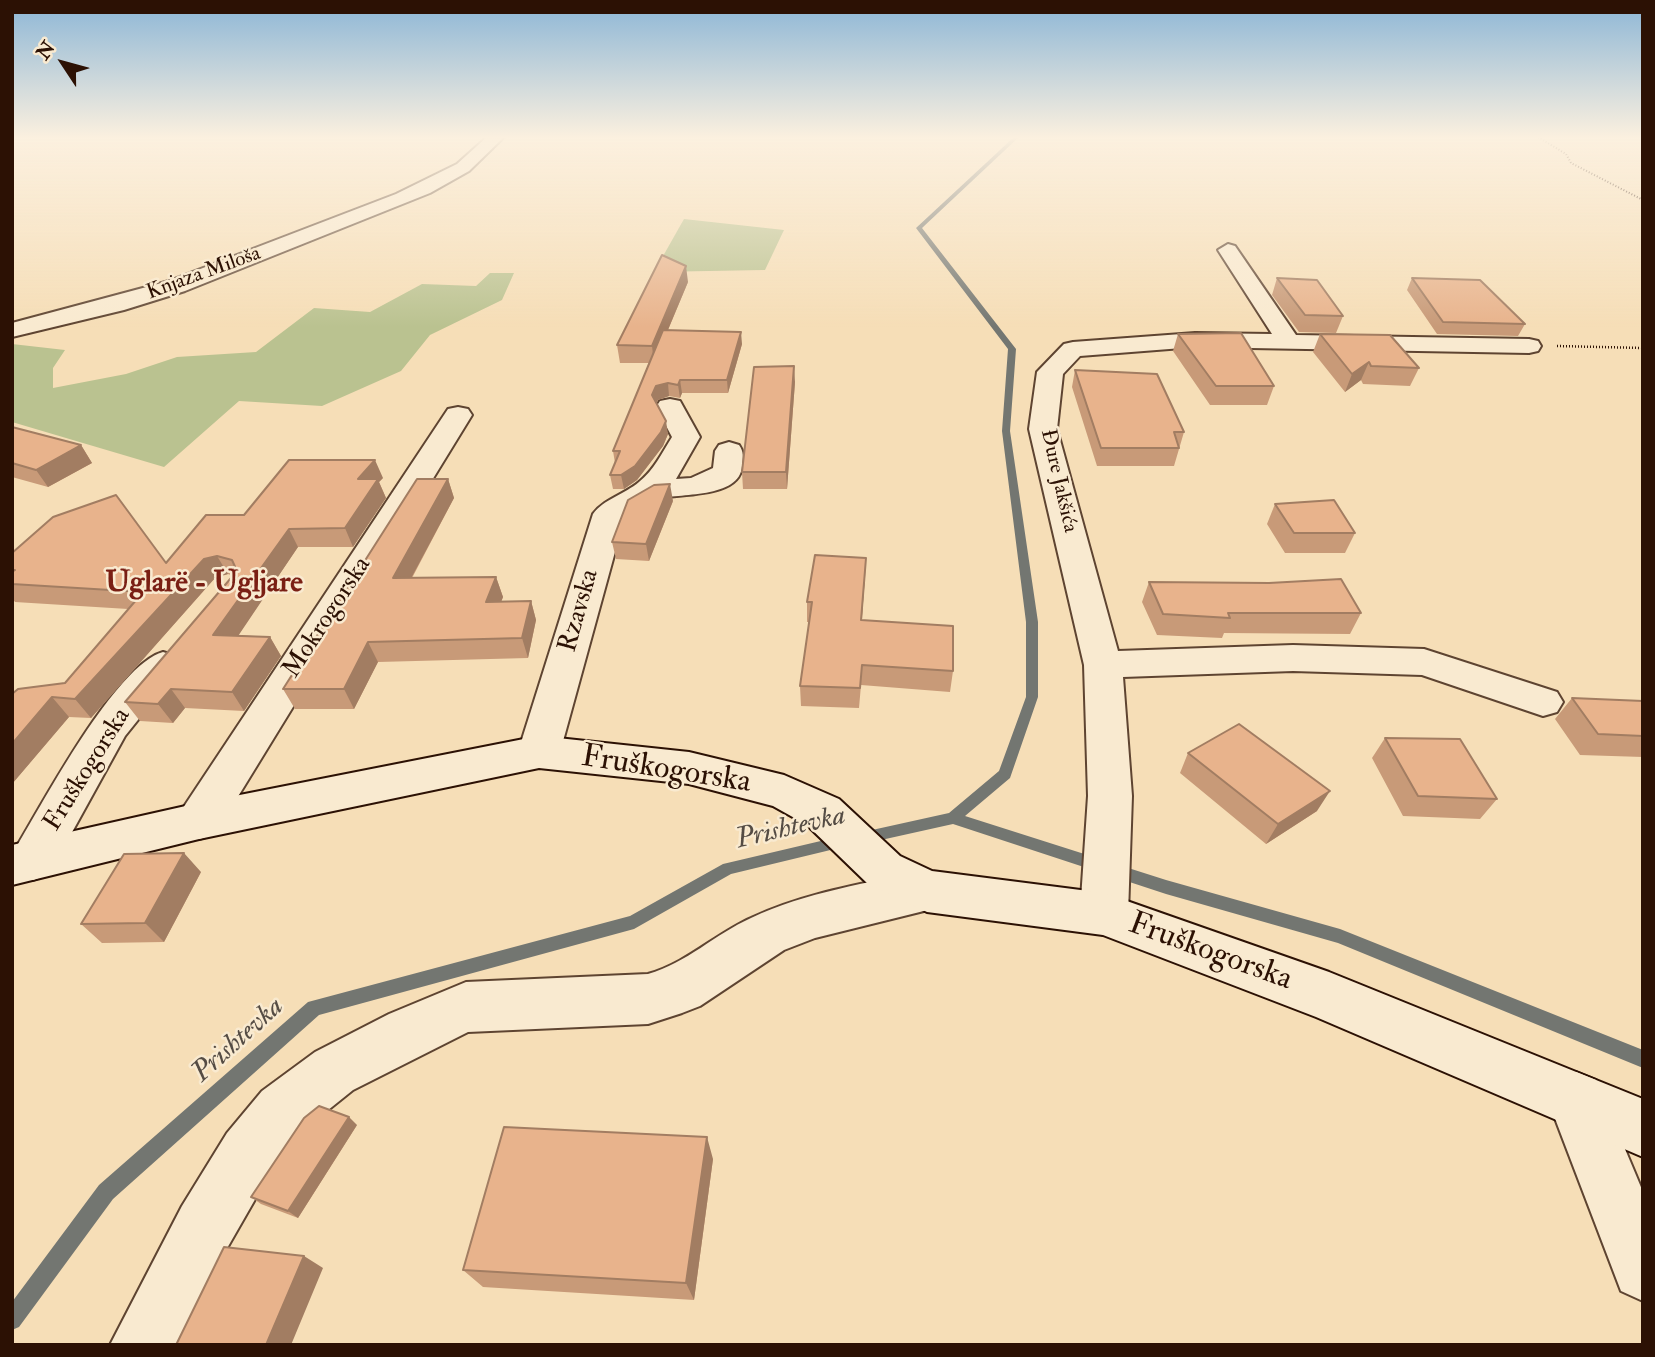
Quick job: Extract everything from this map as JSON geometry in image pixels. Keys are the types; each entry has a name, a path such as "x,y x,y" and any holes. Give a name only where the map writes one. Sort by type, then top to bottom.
{"street":[{"name":"Knjaza Miloša","path":"12,330 174,287 341,219 397,200"},
{"path":"1228,250 1288,340"},
{"name":"Đure Jakšića","path":"1104,914 1110,796 1103,665 1043,429 1050,372 1073,349 1195,340 1529,346"},
{"name":"Rzavska","path":"539,752 609,514 648,490 664,475 686,437 670,407"},
{"name":"Mokrogorska","path":"199,821 458,415"},
{"name":"Rzavska","path":"648,490 697,487 727,472 729,451"},
{"name":"Fruškogorska","path":"22,863 110,726 187,637"},
{"path":"1103,665 1293,658 1423,662 1543,702"},
{"name":"Fruškogorska","path":"22,863 199,821 539,752 690,768 784,792 823,812 906,881 1104,914 1329,997 1643,1128"},
{"path":"143,1345 204,1228 248,1154 282,1111 334,1071 408,1032 466,1007 648,999 682,989 766,934 906,881"},
{"path":"1576,1100 1643,1269"}],"path":[{"path":"1529,346 1643,348"}],"green space":[{"path":"684,219 784,230 765,270 654,272"},
{"path":"490,273 514,273 502,300 430,335 401,371 322,406 239,401 164,467 12,422 12,344 65,350 53,368 53,388 126,374 177,357 256,352 314,308 370,312 422,284 476,286"}],"building":[{"path":"662,255 686,266 652,346 617,345"},
{"path":"1277,278 1317,280 1343,316 1305,315"},
{"path":"1412,278 1480,280 1525,324 1443,322"},
{"path":"663,330 741,332 727,380 680,380 678,385 668,383 656,386 652,395 666,421 661,432 635,466 621,475 610,475 620,451 613,451"},
{"path":"1241,333 1274,386 1216,386 1178,334"},
{"path":"1320,334 1390,335 1419,368 1371,366 1369,362 1352,374"},
{"path":"794,366 786,472 742,472 754,367"},
{"path":"1075,370 1157,374 1184,432 1174,432 1179,448 1101,448"},
{"path":"12,427 81,445 36,470 12,463"},
{"path":"289,460 375,460 358,479 378,479 345,528 289,529 213,635 270,637 232,692 171,689 158,704 125,702 237,571 232,560 217,556 204,559 75,699 52,697 12,744 12,694 18,689 65,683 143,592 12,584 12,572 15,570 12,570 12,553 53,517 116,495 166,563 206,515 244,515"},
{"path":"417,479 448,479 393,578 496,577 486,602 531,601 522,638 368,642 344,689 283,689"},
{"path":"670,484 646,544 612,542 628,500 654,485"},
{"path":"1334,500 1355,533 1294,533 1275,504"},
{"path":"815,555 866,558 861,620 953,626 953,671 862,665 860,688 800,686 812,602 807,602"},
{"path":"1341,579 1361,613 1228,613 1230,618 1163,614 1149,582 1269,583"},
{"path":"1572,698 1643,701 1643,736 1598,734"},
{"path":"1239,724 1330,791 1278,824 1188,753"},
{"path":"1385,738 1460,739 1497,799 1418,796"},
{"path":"184,853 145,923 81,924 124,854"},
{"path":"319,1106 349,1117 288,1211 251,1197 304,1118"},
{"path":"504,1127 707,1137 686,1283 463,1270"},
{"path":"224,1247 304,1256 266,1345 176,1345"}],"waterway":[{"name":"Prishtevka","path":"949,200 919,228 1012,349 1006,431 1032,622 1032,697 1005,774 953,818"},
{"name":"Prishtevka","path":"863,838 953,818"},
{"path":"953,818 1166,887 1340,936 1643,1059"},
{"name":"Prishtevka","path":"12,1320 106,1192 314,1008 634,922 728,868 842,842"}],"district":[{"name":"Uglarë - Ugljare","path":"204,585"}]}
